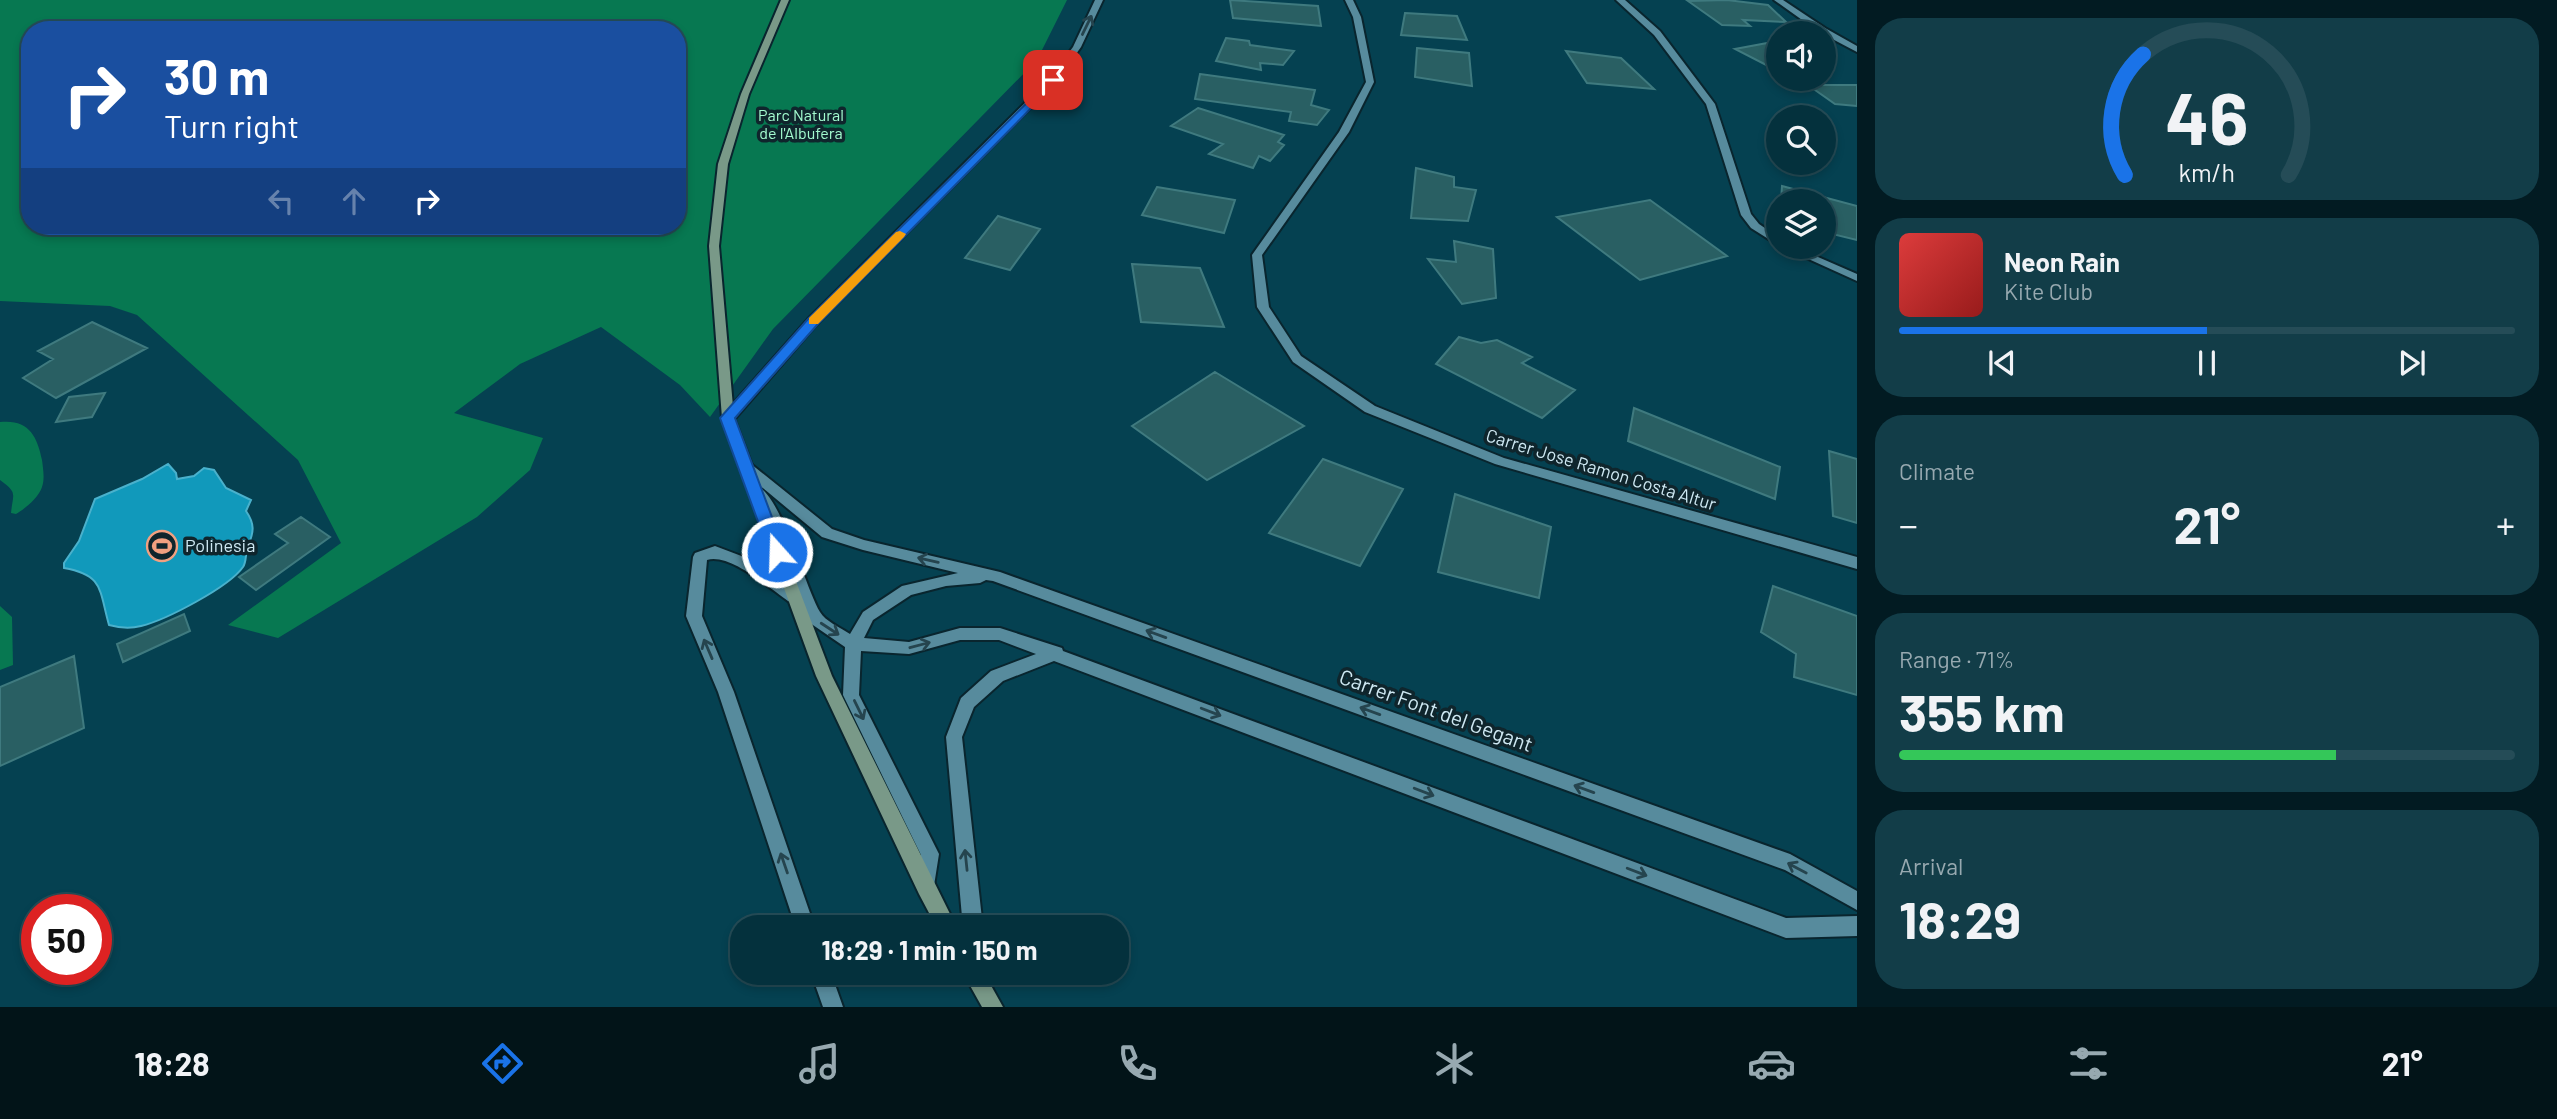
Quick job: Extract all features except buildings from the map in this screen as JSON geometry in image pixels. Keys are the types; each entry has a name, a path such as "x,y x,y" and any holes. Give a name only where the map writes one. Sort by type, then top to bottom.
{"main road":[{"path":"785,0 744,94 723,164 714,246 728,418 824,676 941,915"},
{"path":"981,985 993,1007"}],"street":[{"path":"728,418 812,322 1053,80 1077,47 1099,0"},
{"name":"Carrer Jose Ramon Costa Altur","path":"1349,0 1357,17 1370,82 1344,132 1257,255 1263,307 1297,359 1370,409 1500,461 1857,563"},
{"path":"1619,0 1657,33 1710,104 1746,215 1766,234"},
{"path":"1778,0 1857,49"},
{"path":"1814,259 1857,278"},
{"name":"Carrer Font del Gegant","path":"746,467 827,533 863,545 995,576 1790,863 1857,901"},
{"path":"753,485 771,512 815,619 853,644 909,648 960,634 1000,634 1786,928 1857,926"},
{"path":"793,597 747,564 715,552 700,557 694,616 726,692 802,915"},
{"name":"Carrer Font del Gegant","path":"926,888 930,854 851,695 853,644 868,616 907,590 946,580 995,576"},
{"path":"972,915 954,737 967,703 997,676 1056,653"},
{"path":"825,985 833,1007"}],"green space":[{"name":"Parc Natural de l'Albufera","path":"0,0 1067,0 1037,60 773,329 710,417 680,385 601,327 520,364 454,413 543,438 530,470 477,517 278,638 228,625 341,543 298,460 137,315 110,306 0,301"},
{"path":"0,422 18,423 30,430 42,460 44,474 40,491 16,514 11,513 12,491 0,480"},
{"path":"0,606 12,617 13,665 0,670"}],"water":[{"name":"Polinesia","path":"168,464 176,473 177,479 194,476 204,468 214,470 226,488 251,500 246,511 251,520 252,532 244,565 225,584 166,617 132,628 109,625 98,586 86,575 64,568 64,563 79,541 95,499 142,479"}],"slow traffic":[{"path":"813,321 900,234"}],"place":[{"name":"Polinesia","path":"162,546"}],"route":[{"path":"777,552 728,418 812,322 1053,80"}]}
